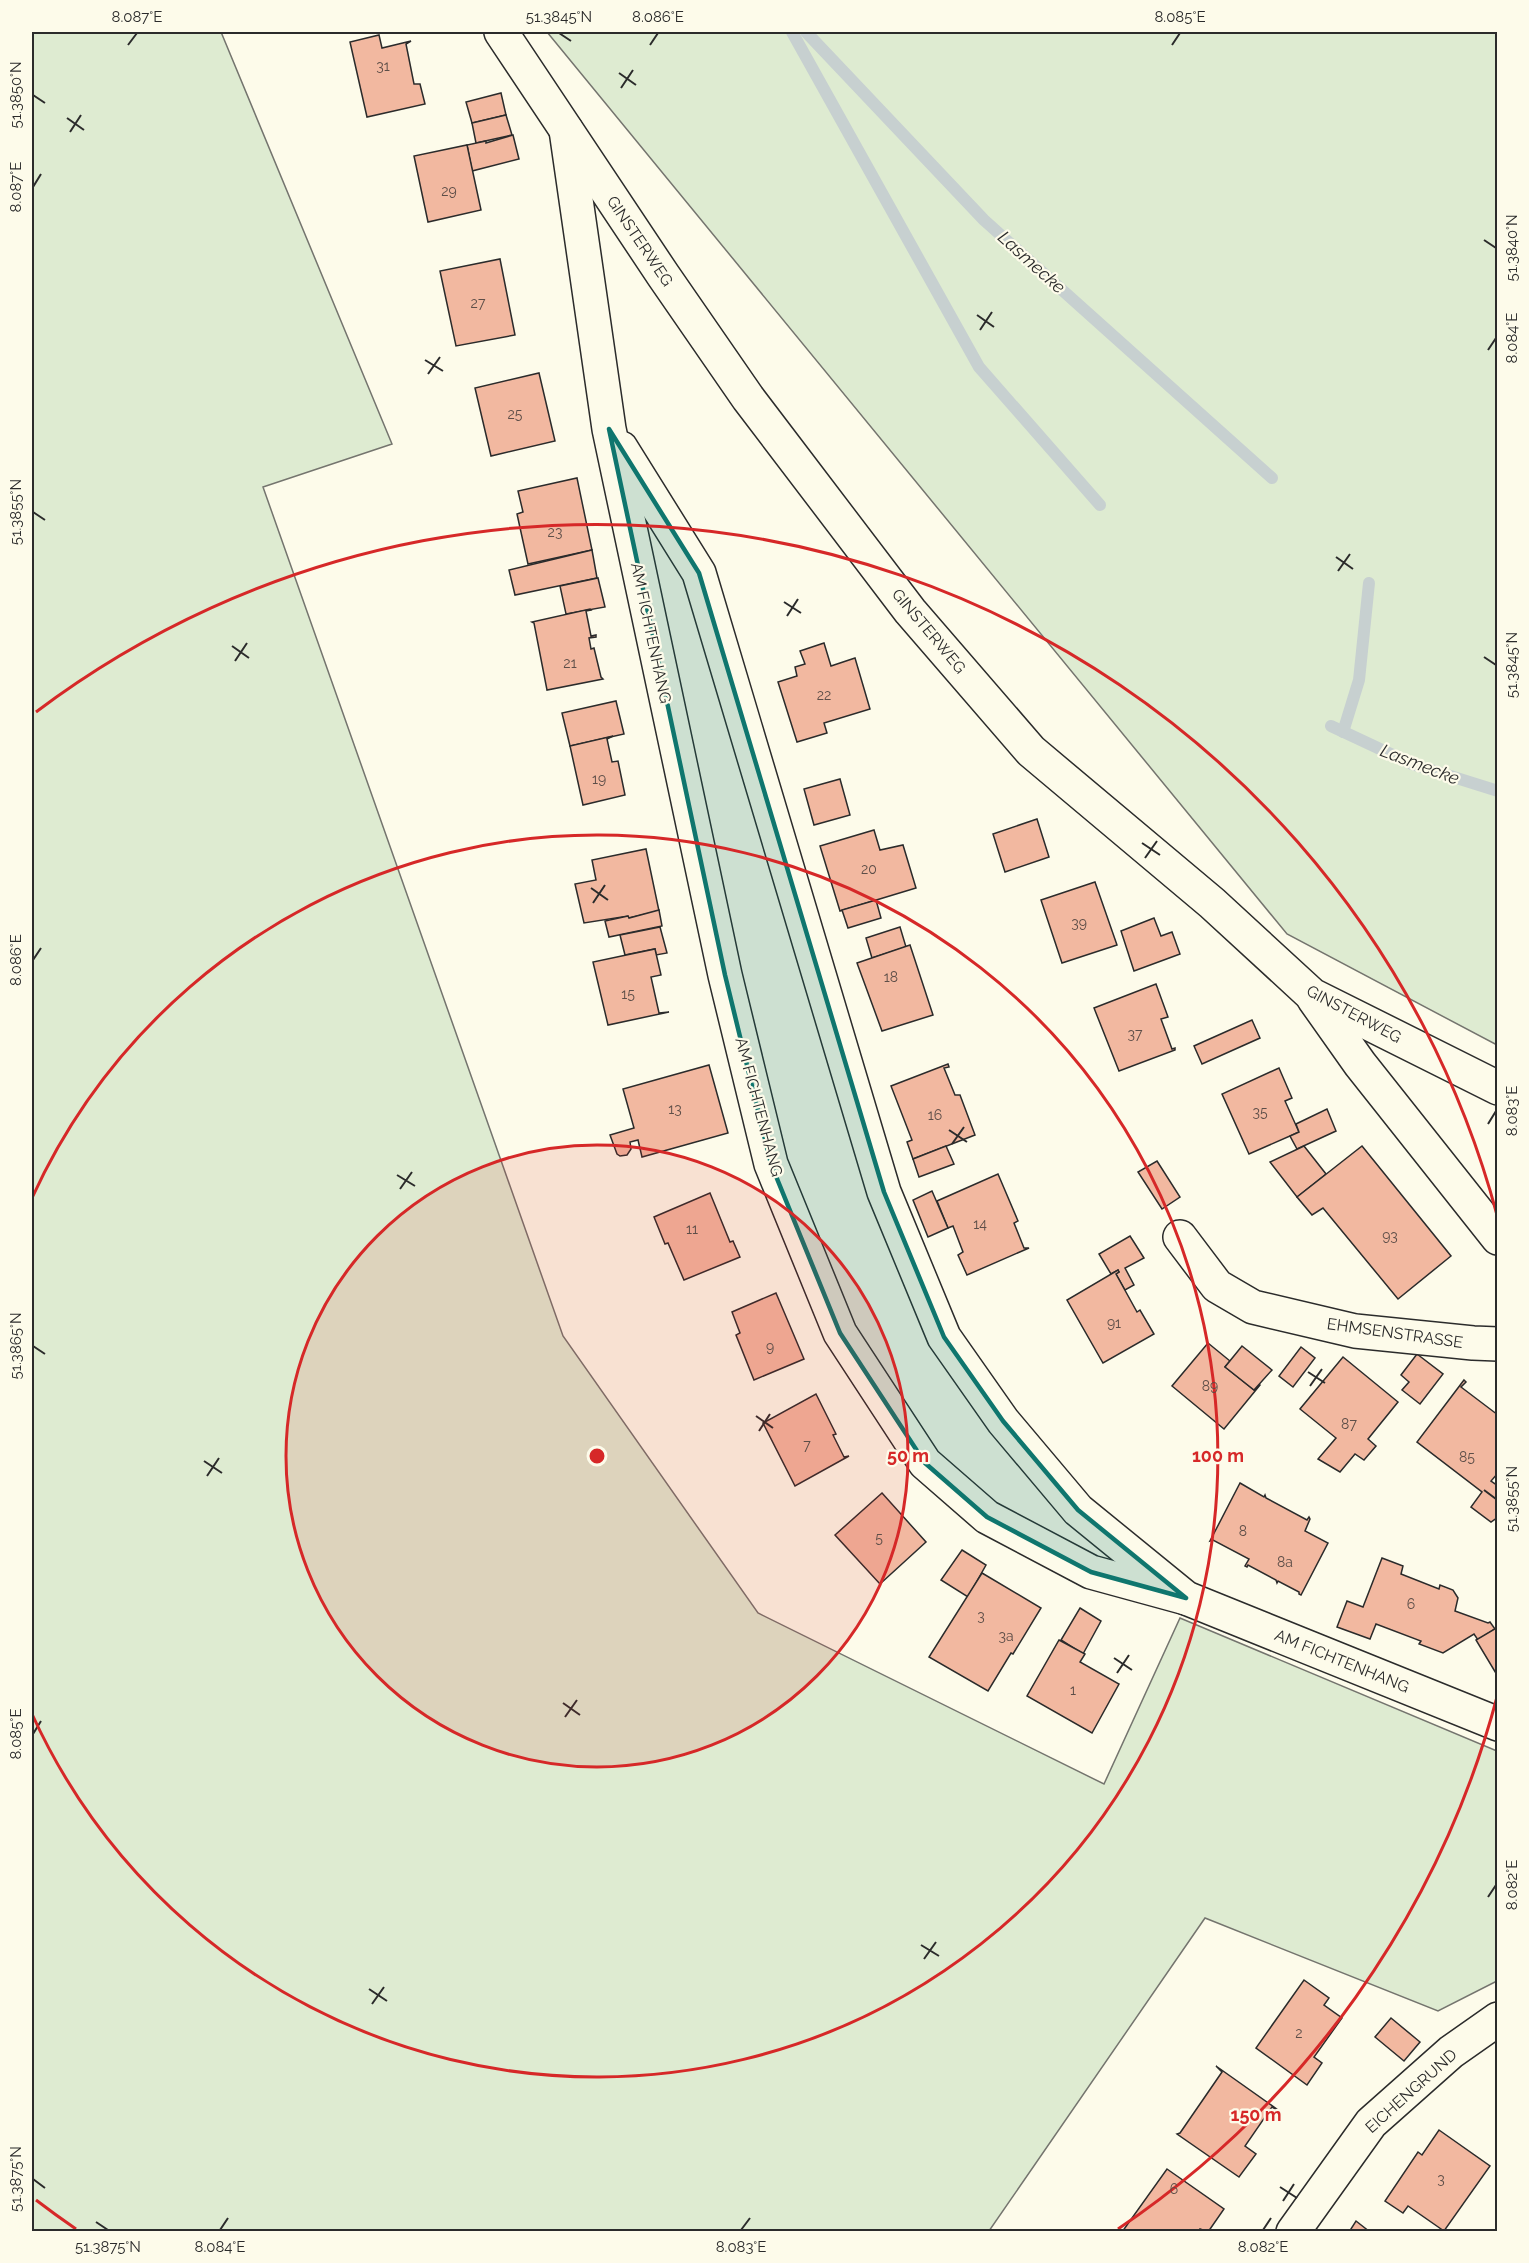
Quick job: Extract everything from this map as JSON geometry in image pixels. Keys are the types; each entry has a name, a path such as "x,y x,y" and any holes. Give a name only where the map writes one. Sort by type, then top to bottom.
{"street":[{"name":"GINSTERWEG","path":"501,32 748,398 910,611 1031,751 1212,903 1311,995 1497,1088"},
{"name":"AM FICHTENHANG","path":"566,130 609,429 724,975 768,1153 840,1333 925,1463 987,1517 1091,1572 1186,1598 1497,1724"},
{"name":"AM FICHTENHANG","path":"609,429 699,573 884,1192 944,1336 1003,1421 1078,1510 1186,1598"},
{"path":"1311,995 1360,1064 1497,1238"},
{"name":"EHMSENSTRASSE","path":"1180,1237 1217,1286 1253,1307 1355,1330 1497,1344"},
{"name":"EICHENGRUND","path":"1293,2232 1371,2123 1451,2052 1497,2019"}],"highlighted area":[{"path":"609,429 699,573 884,1192 944,1337 1003,1421 1078,1510 1186,1598 1091,1572 987,1517 925,1463 840,1333 771,1164 725,975"}],"green space":[{"path":"32,32 221,32 392,444 263,487 563,1336 758,1613 1104,1784 1180,1618 1497,1751 1497,1981 1438,2011 1205,1918 989,2231 32,2231"},
{"path":"547,32 1497,32 1497,1045 1287,934"}],"building":[{"path":"379,35 382,48 411,41 406,44 414,84 420,84 425,104 367,117 350,42"},
{"path":"501,93 506,115 472,123 466,102"},
{"path":"506,115 512,135 476,143 472,123"},
{"path":"513,135 519,159 472,171 467,145 486,141 486,143"},
{"path":"467,145 481,210 428,222 414,156"},
{"path":"500,259 515,335 456,346 440,271"},
{"path":"539,373 555,441 491,456 475,388"},
{"path":"577,478 592,550 528,564 517,514 523,512 518,491"},
{"path":"592,550 597,578 515,595 509,570"},
{"path":"598,578 605,607 566,614 560,586"},
{"path":"590,609 586,611 591,636 596,635 596,637 589,638 591,649 594,648 603,679 547,690 532,622"},
{"path":"824,643 831,666 855,658 870,709 824,723 827,733 797,742 778,682 797,676 795,667 805,664 800,651"},
{"path":"616,701 624,734 570,746 562,713"},
{"path":"613,736 607,739 612,762 618,761 625,795 583,805 570,746"},
{"path":"840,779 850,815 814,825 804,789"},
{"path":"1037,819 1049,857 1005,872 993,834"},
{"path":"874,830 880,850 903,845 916,888 840,911 820,846"},
{"path":"646,849 659,911 629,918 628,916 584,923 575,884 596,880 592,860"},
{"path":"1095,882 1117,945 1062,963 1041,900"},
{"path":"876,900 881,918 848,928 842,910"},
{"path":"659,910 662,926 609,937 605,921 628,916 629,918"},
{"path":"1154,918 1161,936 1172,932 1180,954 1134,971 1121,931"},
{"path":"660,927 667,953 656,955 655,949 625,955 620,935"},
{"path":"900,927 906,947 872,958 866,938"},
{"path":"910,945 933,1015 882,1031 857,963"},
{"path":"655,949 661,975 651,977 659,1013 669,1012 608,1025 593,962"},
{"path":"1156,984 1168,1017 1161,1019 1172,1049 1175,1048 1175,1050 1119,1071 1094,1008"},
{"path":"1252,1020 1260,1038 1202,1064 1194,1046"},
{"path":"948,1064 949,1067 944,1068 955,1095 960,1095 975,1135 913,1159 907,1142 912,1140 891,1086"},
{"path":"709,1065 728,1133 642,1157 638,1140 630,1142 631,1149 627,1155 617,1154 610,1135 634,1128 623,1089"},
{"path":"1279,1068 1292,1098 1285,1101 1299,1132 1249,1154 1222,1094"},
{"path":"1327,1109 1336,1131 1297,1149 1290,1136 1299,1132 1296,1124"},
{"path":"946,1146 954,1164 919,1177 913,1159"},
{"path":"1304,1146 1326,1174 1297,1197 1270,1162"},
{"path":"1362,1146 1451,1256 1398,1299 1323,1208 1312,1215 1297,1197"},
{"path":"1157,1161 1180,1197 1162,1209 1138,1172"},
{"path":"998,1174 1018,1221 1014,1223 1024,1248 1029,1248 967,1275 958,1255 963,1252 953,1226 948,1228 937,1201"},
{"path":"932,1191 948,1228 928,1237 913,1200"},
{"path":"710,1193 730,1242 733,1241 740,1257 684,1280 654,1217"},
{"path":"1130,1236 1144,1258 1125,1268 1134,1285 1125,1290 1116,1274 1118,1270 1111,1274 1099,1254"},
{"path":"1118,1270 1116,1274 1137,1312 1140,1310 1154,1334 1103,1363 1067,1300"},
{"path":"776,1293 804,1359 754,1380 736,1335 740,1333 732,1312"},
{"path":"1208,1343 1230,1361 1225,1367 1254,1390 1260,1385 1224,1429 1172,1386"},
{"path":"1242,1346 1272,1370 1254,1390 1225,1367"},
{"path":"1301,1347 1315,1358 1293,1387 1279,1376"},
{"path":"1417,1354 1443,1374 1420,1404 1402,1390 1409,1382 1401,1375"},
{"path":"1343,1357 1398,1402 1368,1439 1376,1446 1364,1460 1355,1454 1340,1472 1318,1459 1336,1438 1300,1409"},
{"path":"1464,1380 1466,1382 1461,1387 1498,1415 1498,1473 1491,1481 1498,1486 1498,1517 1491,1522 1471,1507 1482,1492 1417,1442"},
{"path":"816,1394 836,1434 833,1435 844,1457 849,1456 795,1486 763,1423"},
{"path":"1240,1483 1307,1520 1309,1517 1305,1531 1328,1543 1301,1595 1248,1565 1245,1566 1249,1559 1213,1540 1210,1541"},
{"path":"882,1493 926,1542 880,1584 835,1535"},
{"path":"962,1550 986,1565 968,1597 941,1580"},
{"path":"1382,1558 1403,1566 1401,1574 1439,1589 1440,1585 1453,1590 1458,1598 1455,1611 1490,1622 1495,1629 1478,1640 1474,1634 1443,1653 1419,1644 1421,1641 1376,1624 1370,1639 1337,1627 1347,1601 1363,1607"},
{"path":"982,1573 1041,1608 988,1691 929,1657"},
{"path":"1080,1608 1101,1621 1083,1654 1061,1640"},
{"path":"1498,1627 1498,1675 1497,1675 1476,1640"},
{"path":"1059,1640 1085,1654 1080,1662 1119,1684 1092,1733 1027,1696"},
{"path":"1304,1980 1329,1998 1324,2005 1342,2018 1314,2057 1322,2063 1307,2085 1256,2048"},
{"path":"1391,2018 1420,2042 1404,2061 1375,2037"},
{"path":"1216,2066 1281,2112 1272,2107 1245,2146 1256,2154 1239,2177 1177,2134 1180,2133 1222,2072"},
{"path":"1439,2130 1490,2166 1444,2231 1408,2206 1403,2213 1385,2201 1418,2152 1422,2155"},
{"path":"1167,2169 1224,2209 1208,2232 1200,2229 1198,2232 1122,2232"},
{"path":"1356,2221 1370,2232 1349,2232"}],"waterway":[{"name":"Lasmecke","path":"792,32 979,367 1100,505"},
{"name":"Lasmecke","path":"806,32 984,220 1272,478"},
{"name":"Lasmecke","path":"1343,732 1359,680 1369,583"},
{"name":"Lasmecke","path":"1331,726 1412,764 1498,791"}]}
